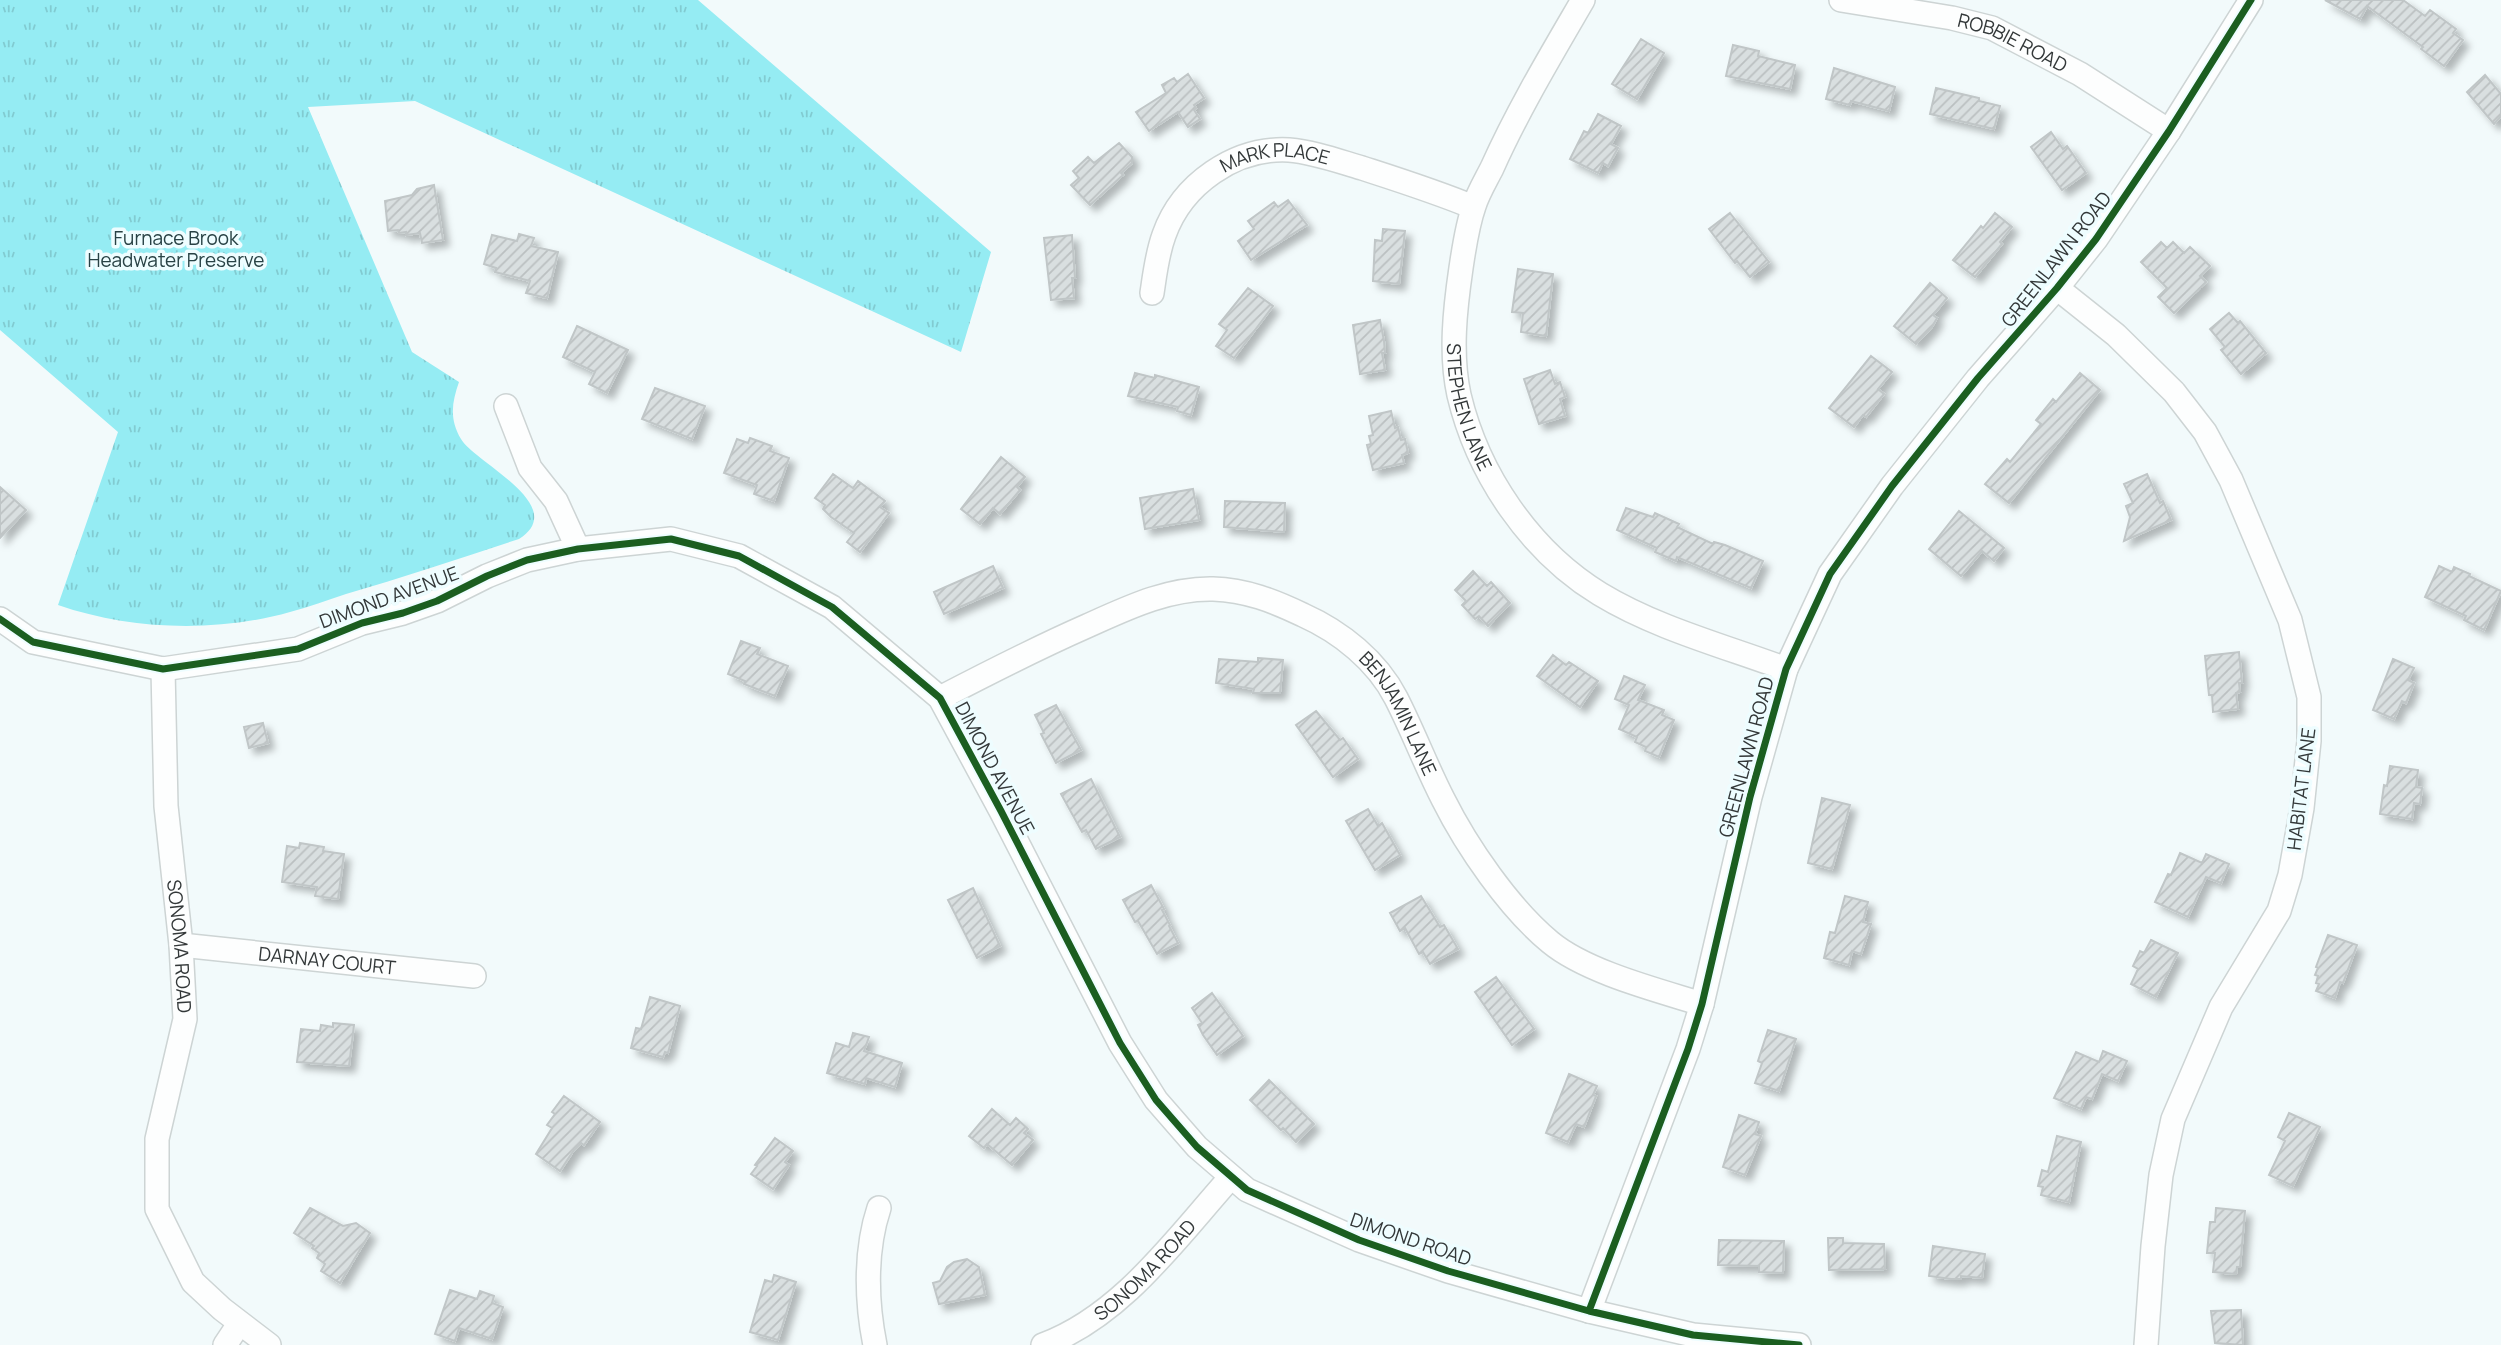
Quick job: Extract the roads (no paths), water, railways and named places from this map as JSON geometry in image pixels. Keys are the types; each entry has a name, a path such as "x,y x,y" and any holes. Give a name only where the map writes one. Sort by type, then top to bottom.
{"street":[{"name":"STEPHEN LANE","path":"1583,0 1507,134 1474,206 1463,250 1456,299 1454,351 1459,393 1475,440 1509,506 1532,535 1567,571 1635,613 1786,669"},
{"name":"ROBBIE ROAD","path":"1841,0 1954,9 2080,74 2169,131"},
{"name":"GREENLAWN ROAD","path":"1589,1311 1688,1049 1702,1003 1750,797 1786,669 1830,574 1892,486 1978,378 2096,239 2169,131 2251,0"},
{"name":"MARK PLACE","path":"1152,293 1162,242 1182,202 1201,180 1224,165 1254,153 1288,150 1326,157 1474,206"},
{"name":"HABITAT LANE","path":"2057,288 2116,335 2174,392 2205,432 2231,480 2290,620 2309,697 2309,741 2302,808 2290,875 2279,911 2221,1007 2172,1119 2161,1175 2146,1345"},
{"path":"506,406 530,468 556,501 578,549"},
{"name":"DIMOND AVENUE","path":"0,619 33,642 163,669 298,649 362,623 437,601 487,576 527,561 578,549 671,539 739,556 832,607 940,698 1120,1042 1156,1100 1197,1147 1231,1177"},
{"name":"BENJAMIN LANE","path":"940,698 1022,656 1137,603 1174,592 1211,589 1242,592 1270,599 1322,624 1351,644 1376,668 1395,696 1443,800 1468,844 1500,890 1550,942 1572,957 1637,984 1702,1003"},
{"name":"SONOMA ROAD","path":"163,669 166,806 181,944 185,1019 157,1139 156,1209 193,1283 239,1324 269,1345"},
{"name":"DARNAY COURT","path":"181,944 474,976"},
{"name":"SONOMA ROAD","path":"1043,1345 1098,1318 1127,1293 1231,1177"},
{"name":"DIMOND ROAD","path":"1231,1177 1247,1189 1359,1240 1448,1271 1589,1311"},
{"path":"875,1345 871,1322 869,1268 872,1229 879,1208"},
{"path":"1589,1311 1693,1335 1799,1345"},
{"path":"225,1345 239,1324"}],"park label":[{"name":"Furnace Brook Headwater Preserve","path":"176,249"}]}
